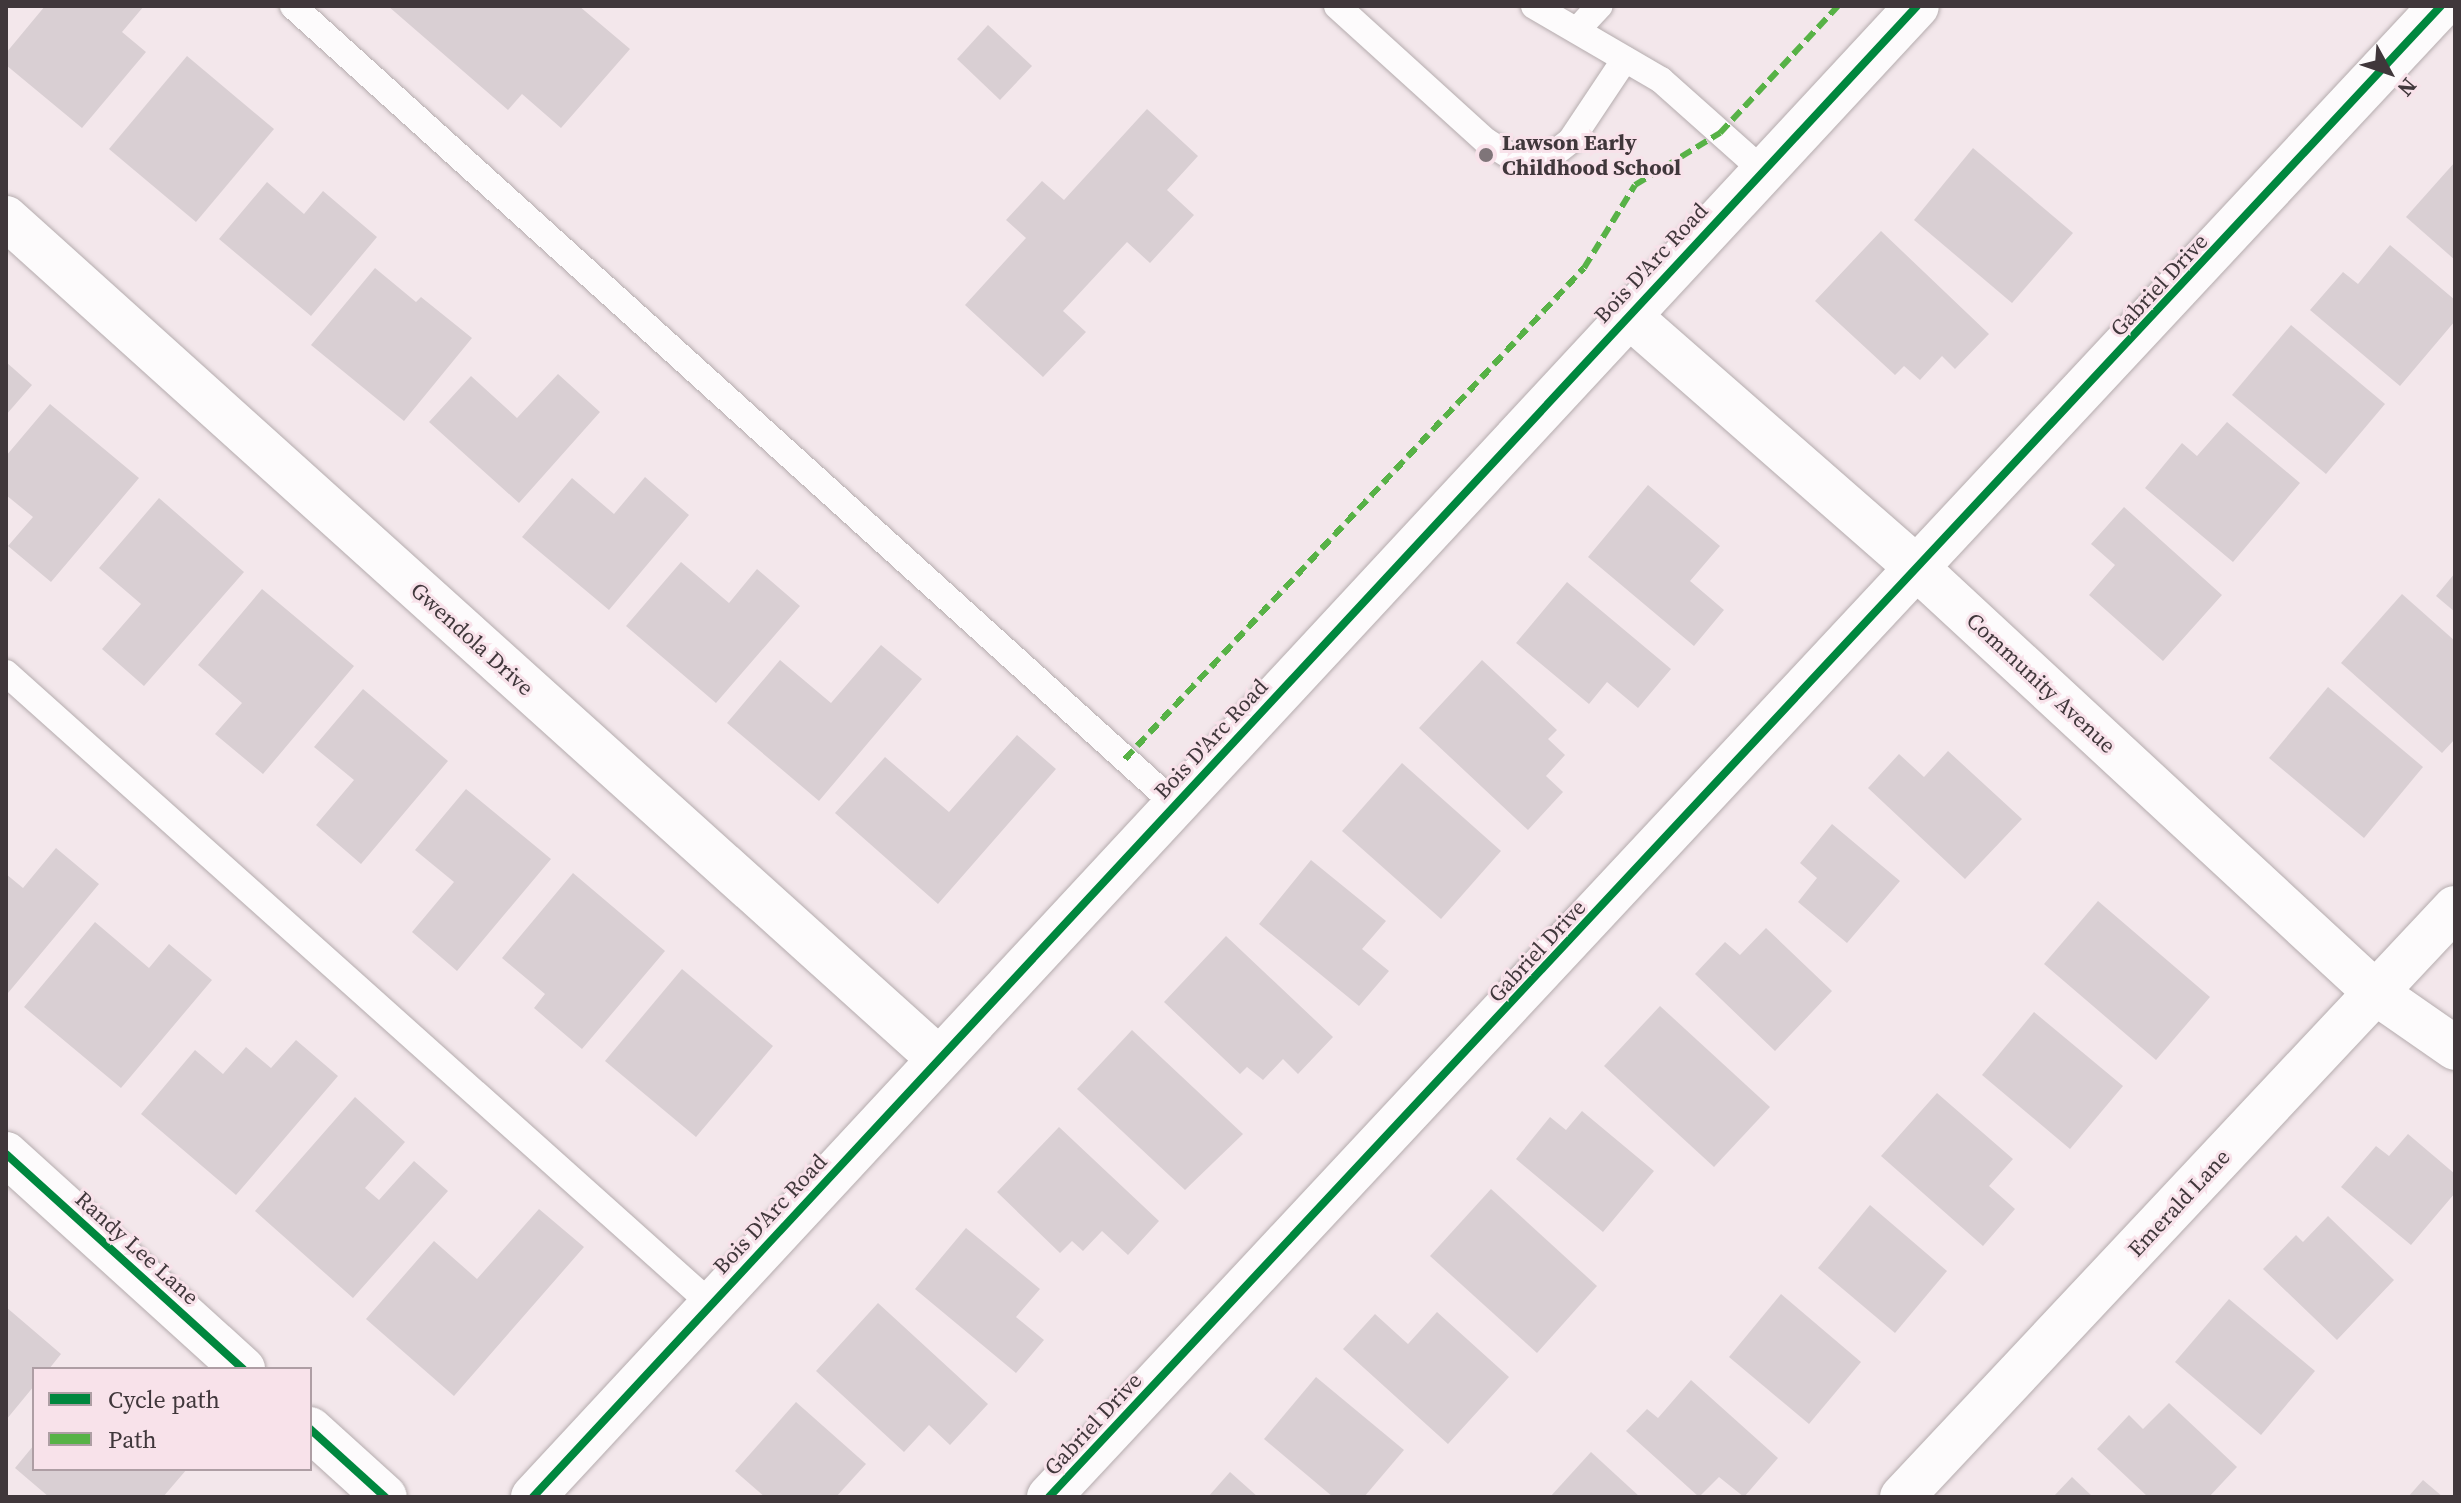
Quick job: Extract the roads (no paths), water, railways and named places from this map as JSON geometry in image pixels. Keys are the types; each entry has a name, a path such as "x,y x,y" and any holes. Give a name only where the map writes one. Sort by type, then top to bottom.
{"street":[{"name":"Bois D'Arc Road","path":"533,1497 1917,6"},
{"name":"Gabriel Drive","path":"1049,1497 1919,570 2441,6"},
{"name":"Gwendola Drive","path":"6,218 939,1059"},
{"name":"Community Avenue","path":"1628,315 1919,570 2376,993 2455,1048"},
{"name":"Emerald Lane","path":"1902,1497 2455,908"},
{"name":"Randy Lee Lane","path":"6,1154 241,1367"},
{"path":"312,1431 385,1497"}],"lane":[{"path":"293,6 1175,804"},
{"path":"1337,6 1486,141 1515,159 1547,159 1571,140 1625,59"},
{"path":"1534,6 1661,80 1762,170"},
{"path":"1577,30 1599,6"},
{"path":"6,673 711,1304"}],"place":[{"name":"Lawson Early Childhood School","path":"1486,155"}]}
